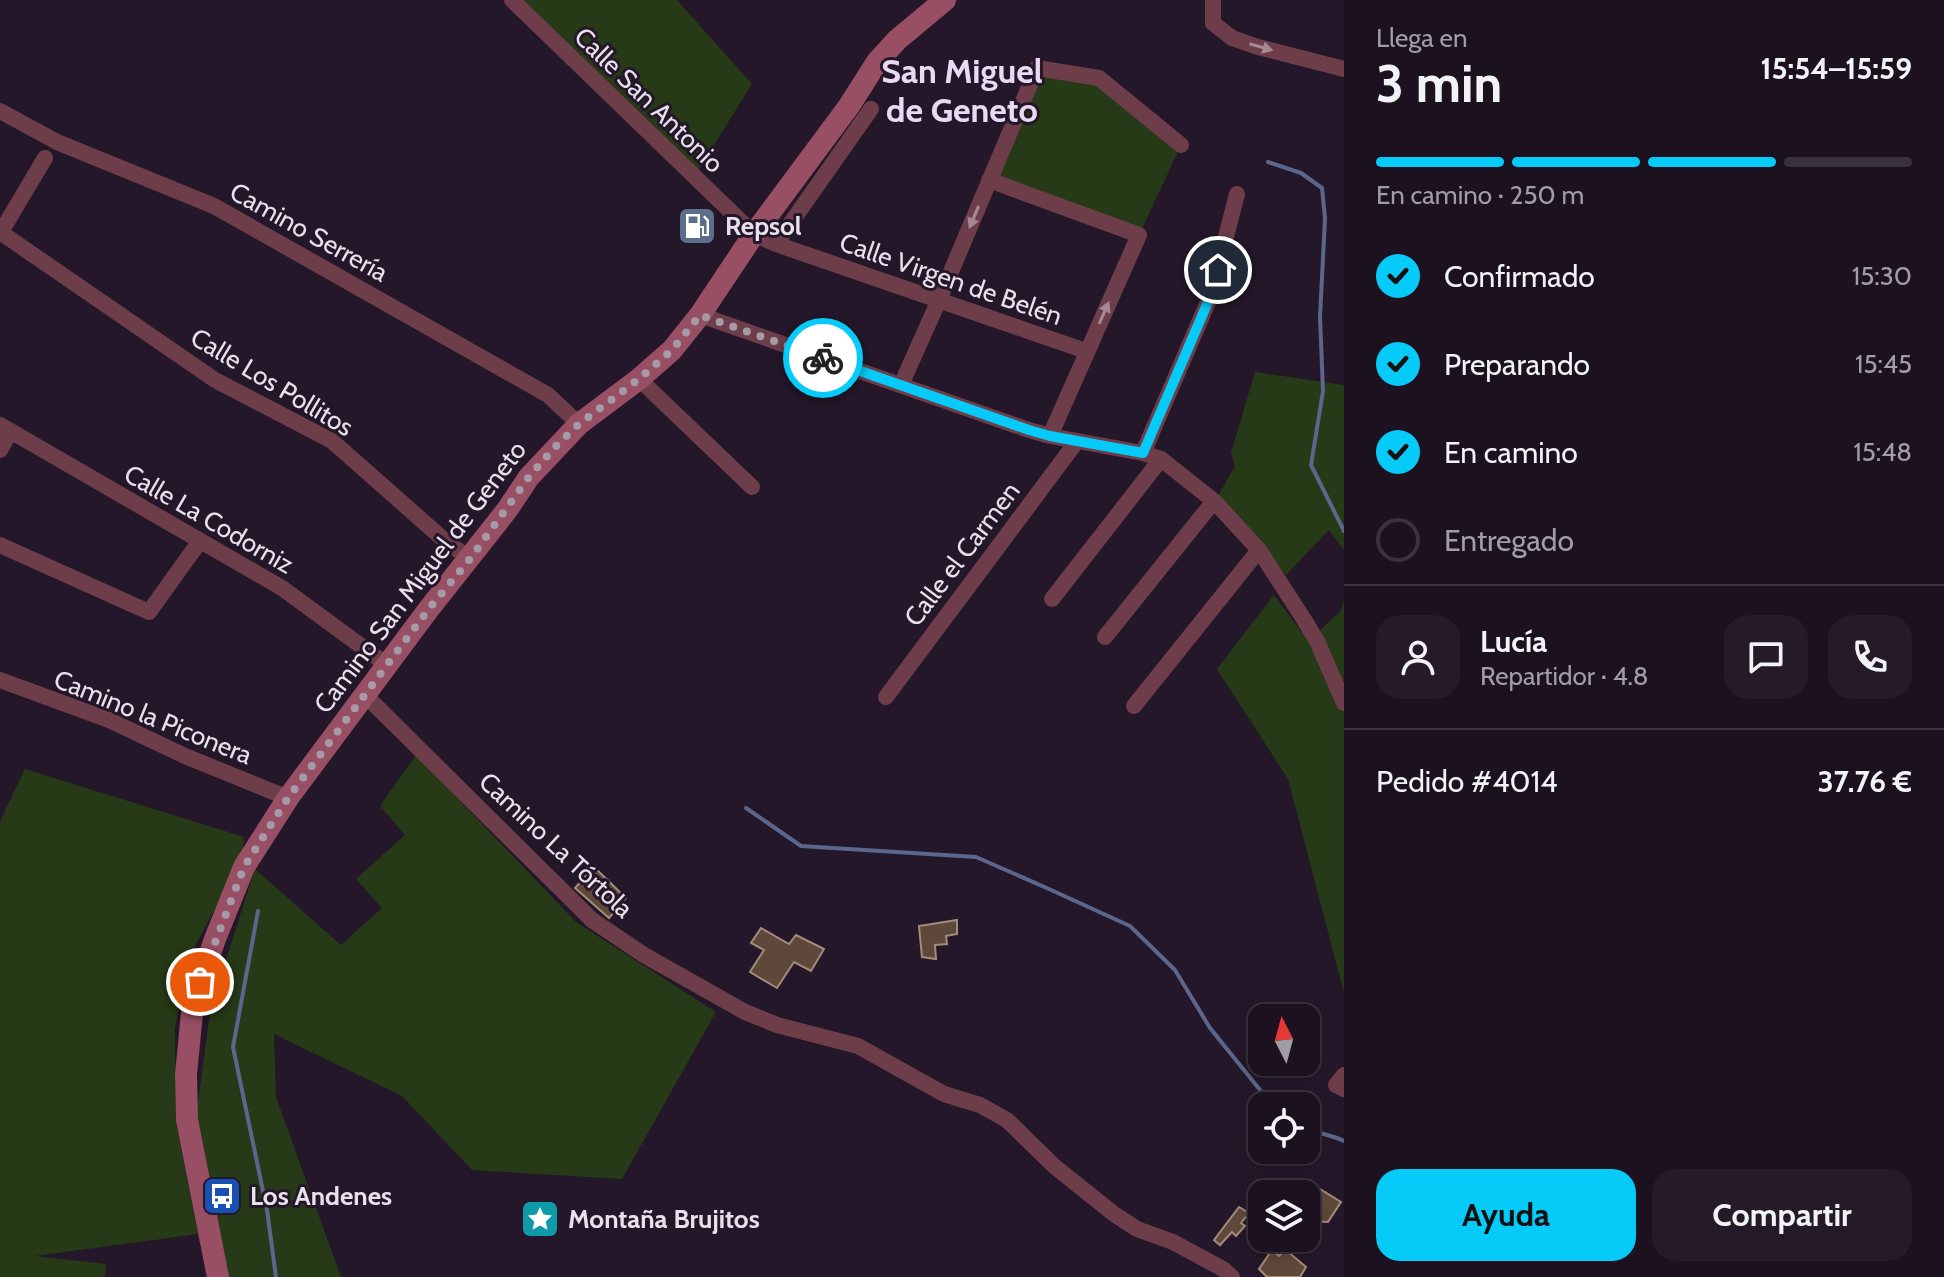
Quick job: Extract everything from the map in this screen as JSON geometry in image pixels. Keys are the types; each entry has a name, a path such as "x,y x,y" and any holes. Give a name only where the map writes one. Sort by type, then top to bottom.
{"main road":[{"name":"Camino San Miguel de Geneto","path":"218,1277 187,1120 186,1074 193,1003 244,867 288,798 529,477 579,424 672,350 849,106 877,62 897,40 945,0"}],"street":[{"name":"Calle San Antonio","path":"512,0 754,234"},
{"path":"1213,0 1213,23 1232,38 1344,69"},
{"path":"901,385 1037,68 1099,78 1181,145"},
{"path":"776,244 871,109"},
{"name":"Camino Serrería","path":"0,111 57,142 214,206 548,395 579,424"},
{"path":"1,232 45,158"},
{"path":"989,180 1139,235 1050,436"},
{"path":"1143,453 1211,295 1237,194"},
{"name":"Calle Los Pollitos","path":"1,232 215,380 332,441 470,559"},
{"name":"Calle Virgen de Belén","path":"754,234 1086,351"},
{"path":"700,315 1050,436 1161,459 1214,501 1259,550 1317,641 1344,703"},
{"path":"639,379 752,487"},
{"path":"0,450 5,428"},
{"name":"Calle La Codorniz","path":"5,428 282,588 387,665"},
{"name":"Calle el Carmen","path":"886,697 1077,441"},
{"path":"1052,599 1161,459"},
{"path":"1105,637 1214,501"},
{"path":"0,545 149,612 200,541"},
{"path":"1134,706 1259,550"},
{"name":"Camino la Piconera","path":"0,680 109,720 185,756 288,798"},
{"name":"Camino La Tórtola","path":"365,695 592,920 644,955 745,1012 777,1025 858,1046 944,1094 980,1105 1007,1120 1054,1166 1114,1214 1137,1229 1198,1255 1232,1277"},
{"path":"1344,1075 1336,1085 1344,1089"}],"green space":[{"path":"512,0 677,0 752,84 694,177"},
{"path":"1037,68 1099,78 1181,145 1139,235 989,180"},
{"path":"1255,372 1344,385 1344,550 1329,530 1286,575 1218,496 1235,466 1231,453"},
{"path":"1274,595 1308,641 1340,612 1344,602 1344,993 1288,779 1217,669"},
{"path":"416,755 576,922 716,1012 622,1179 472,1170 402,1096 274,1034 276,1097 341,1277 229,1277 195,1123 211,1006 255,869 341,945 382,908 356,879 405,835 380,806"},
{"path":"25,769 244,837 242,858 185,965 175,1030 176,1124 198,1234 35,1256 106,1264 105,1277 0,1277 0,821"}],"building":[{"path":"594,867 626,898 609,918 575,888"},
{"path":"957,920 957,934 946,936 947,944 935,945 936,959 922,957 919,926"},
{"path":"761,928 789,944 796,935 824,949 811,971 794,962 777,988 750,972 764,950 751,943"},
{"path":"1320,1189 1341,1202 1328,1222 1320,1222"},
{"path":"1239,1207 1248,1212 1241,1223 1245,1226 1236,1236 1232,1232 1220,1245 1214,1240"},
{"path":"1271,1252 1279,1256 1288,1252 1306,1267 1300,1277 1267,1277 1259,1269"}],"waterway":[{"path":"1268,162 1301,173 1322,188 1325,218 1320,317 1323,391 1311,465 1344,531"},
{"path":"746,808 801,846 976,857 1130,926 1175,970 1210,1028 1262,1092"},
{"path":"258,911 233,1047 267,1210 276,1277"},
{"path":"1320,1133 1344,1141"}],"way so far":[{"path":"200,982 244,867 288,798 529,477 555,447 672,350 700,315 823,358"}],"place":[{"name":"Repsol","path":"697,226"},
{"name":"Los Andenes","path":"222,1196"},
{"name":"Montaña Brujitos","path":"540,1219"}],"district":[{"name":"San Miguel de Geneto","path":"962,90"}],"route":[{"path":"823,358 1029,430 1143,453 1211,295 1218,270"}]}
